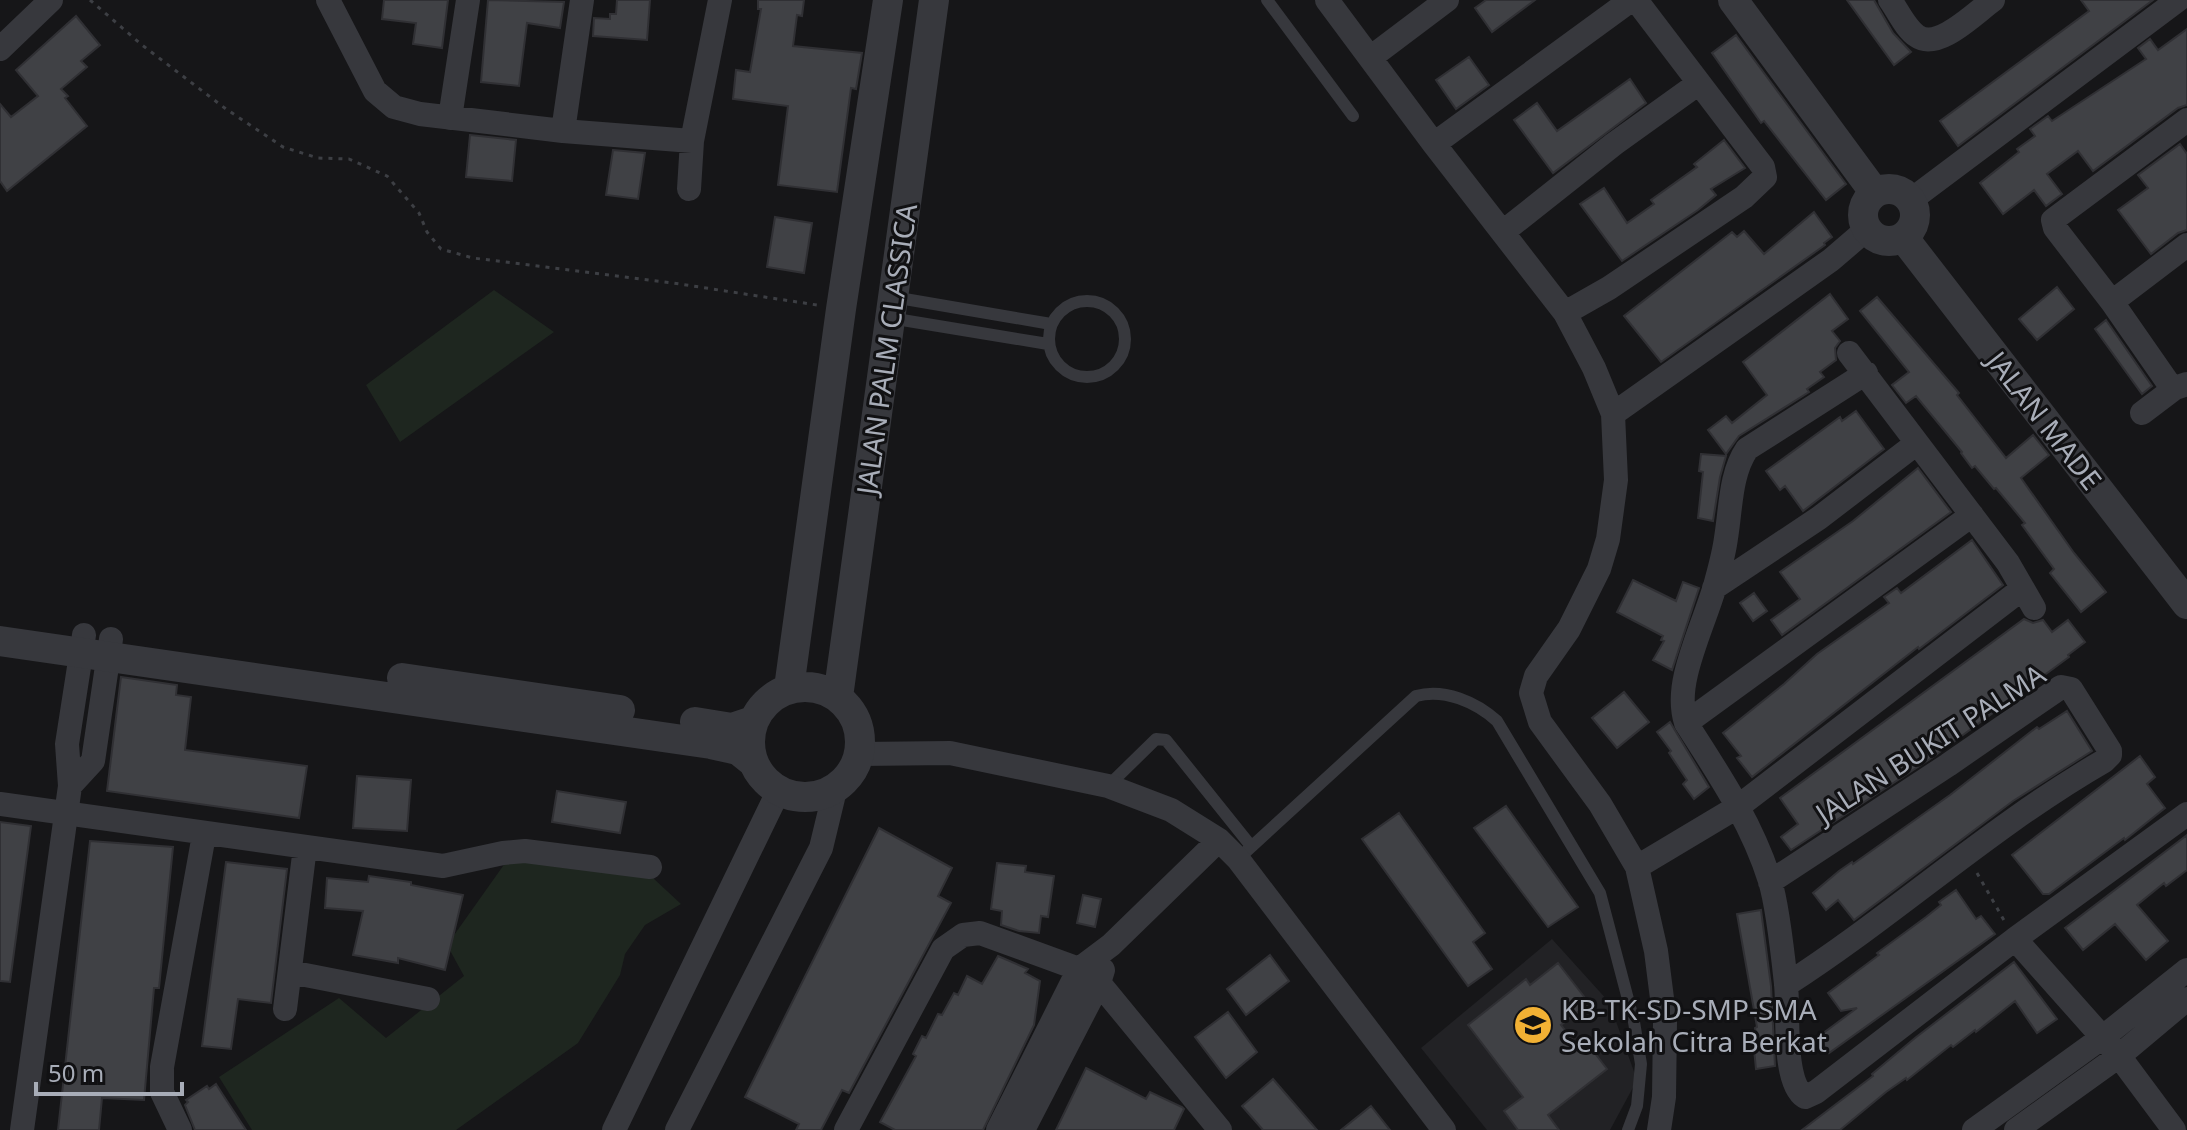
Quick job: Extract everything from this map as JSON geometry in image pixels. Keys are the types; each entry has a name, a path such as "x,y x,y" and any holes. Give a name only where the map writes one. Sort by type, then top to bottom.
{"street":[{"path":"0,49 51,0"},
{"path":"450,118 468,0"},
{"path":"563,131 582,0"},
{"path":"689,189 692,141 720,0"},
{"name":"JALAN PALM CLASSICA","path":"789,688 841,309 888,0"},
{"name":"JALAN PALM CLASSICA","path":"838,697 934,0"},
{"path":"1327,0 1565,313 1594,368 1613,414 1616,480 1608,539 1599,569 1569,629 1536,676 1531,693 1540,722 1600,804 1637,867 1656,951 1665,1022 1664,1097 1659,1130"},
{"path":"1370,58 1447,0"},
{"path":"1434,144 1634,0 1699,83 1763,167 1765,177 1744,197 1609,288 1565,313"},
{"path":"1733,0 1875,193"},
{"path":"1890,0 1914,35 1925,41 1943,38 1993,0"},
{"path":"1911,200 2178,0"},
{"path":"337,7 375,91 394,107 420,114 563,131 692,141"},
{"path":"1503,232 1614,144 1699,83"},
{"path":"2181,386 2169,384 2055,228 2053,220 2187,120"},
{"path":"1895,190 1911,200 1915,221 1903,237 1884,241 1867,229 1864,210 1875,193 1895,190"},
{"path":"1613,414 1831,260 1867,229"},
{"name":"JALAN MADE","path":"1903,237 2187,604"},
{"path":"2112,302 2187,245"},
{"name":"JALAN BUKIT PALMA","path":"1637,867 1739,806 2028,598 2008,563 1849,353"},
{"path":"1866,373 1747,449 1736,469 1726,542 1686,675 1682,712 1739,806 1770,882 1786,985 1791,1077 1798,1092 1805,1097 1816,1092 2015,939 2187,814"},
{"path":"2142,413 2181,386"},
{"path":"1714,588 1819,518 1917,443"},
{"path":"1686,723 1972,515"},
{"path":"0,624 96,645 711,744 738,750 753,762"},
{"path":"0,641 96,645 518,694 732,728 753,721"},
{"path":"22,1130 70,786 93,761 96,645"},
{"name":"JALAN BUKIT PALMA","path":"1770,882 2061,687 2071,689 2110,751 2110,755 2043,798 1967,856 1929,880 1832,956 1786,985"},
{"path":"789,688 823,689 838,697 852,713 860,733 860,754 851,774 835,790 807,799 778,792 765,782 750,753 749,737 753,721 774,695 789,688"},
{"path":"860,754 950,753 1108,786 1171,810 1244,852 1444,1130"},
{"path":"677,1130 821,848 835,790"},
{"path":"614,1130 778,792"},
{"path":"0,804 204,835 443,866 525,851 650,867"},
{"path":"180,1130 162,1092 162,1067 204,835"},
{"path":"998,1130 1089,976 1111,945 1219,840"},
{"path":"285,1009 305,847"},
{"path":"846,1130 943,949 963,935 980,933 1089,976 1207,1123"},
{"path":"2015,939 2119,1056 2174,1130"},
{"path":"1974,1130 2103,1037 2187,970"},
{"path":"290,972 428,999"},
{"path":"1023,1130 1089,976"},
{"path":"2016,1130 2119,1056 2187,999"}],"lane":[{"path":"1267,0 1353,116"},
{"path":"1077,301 1094,301 1110,308 1121,321 1126,338 1122,355 1113,368 1098,377 1081,378 1065,372 1054,360 1048,344 1051,324 1062,310 1077,301"},
{"path":"892,308 943,305 1051,324"},
{"path":"939,326 943,305"},
{"path":"892,308 939,326 1048,344"},
{"path":"1108,786 1156,739 1166,740 1244,852 1416,696 1430,692 1482,707 1497,721 1600,893 1634,1022 1641,1064 1637,1106 1628,1130"}],"path":[{"path":"90,0 214,100 283,147 318,158 349,159 387,176 419,213 427,232 441,249 473,258 673,283 841,309"},
{"path":"1967,856 2015,939"}],"shaded area":[{"path":"494,290 554,332 400,442 366,385"},
{"path":"508,859 653,878 681,904 645,925 625,954 620,975 578,1043 456,1130 252,1130 219,1077 339,998 386,1038 464,976 447,945"},
{"name":"KB-TK-SD-SMP-SMA Sekolah Citra Berkat","path":"1552,939 1609,1002 1637,1080 1610,1130 1487,1130 1421,1048"}],"building":[{"path":"384,0 448,0 442,48 413,44 416,23 382,19"},
{"path":"488,0 564,2 560,28 527,23 519,86 481,82"},
{"path":"617,0 650,0 647,40 593,36 594,18 610,19 610,14 616,14"},
{"path":"758,0 804,0 802,16 797,15 793,46 862,53 856,89 851,88 837,192 778,185 788,106 733,99 736,70 750,72 761,9 758,9"},
{"path":"1486,0 1535,0 1492,32 1475,8"},
{"path":"1847,0 1874,0 1893,33 1911,52 1894,65"},
{"path":"2081,0 2153,0 1958,146 1940,121 2089,11"},
{"path":"76,16 100,45 81,61 87,67 61,89 87,126 7,191 0,181 0,104 11,117 38,96 16,70"},
{"path":"2187,29 2187,105 2178,108 2093,171 2078,151 2047,174 2062,194 2046,206 2034,190 2003,214 1980,183 2035,136 2030,129 2048,116 2052,121 2146,59 2138,48 2150,39 2158,50"},
{"path":"1736,35 1846,184 1826,200 1764,121 1761,123 1712,53"},
{"path":"1469,57 1489,85 1456,109 1436,80"},
{"path":"1630,79 1646,103 1553,173 1514,120 1537,103 1557,131"},
{"path":"470,135 516,140 512,181 466,177"},
{"path":"1724,140 1745,168 1711,189 1716,195 1698,210 1622,261 1580,204 1604,188 1627,223 1654,204 1651,200 1697,167 1694,164"},
{"path":"2180,144 2187,154 2187,230 2178,233 2151,254 2118,210 2148,188 2138,175"},
{"path":"613,150 645,153 638,199 606,195"},
{"path":"1814,212 1832,237 1825,245 1661,362 1624,316 1732,232 1737,237 1744,231 1764,254"},
{"path":"775,217 812,223 804,273 767,267"},
{"path":"2057,287 2074,309 2037,340 2019,319"},
{"path":"1830,294 1848,319 1832,331 1840,341 1835,348 1836,360 1820,372 1824,377 1807,389 1809,392 1739,436 1726,454 1708,430 1726,416 1732,423 1767,395 1743,362"},
{"path":"1877,297 1959,393 1957,395 2006,458 2033,435 2049,455 2021,478 2106,592 2081,612 2050,573 2054,569 2022,525 2025,523 1996,488 1975,466 1972,468 1916,396 1906,403 1892,385 1909,372 1860,311"},
{"path":"2106,320 2152,386 2142,394 2095,329"},
{"path":"1856,411 1884,449 1803,511 1785,486 1780,490 1766,471 1840,417 1842,421"},
{"path":"1701,454 1726,456 1713,521 1698,518 1703,472 1699,471"},
{"path":"1918,468 1951,512 1782,635 1771,620 1800,599 1780,572 1853,521"},
{"path":"1972,540 2003,585 1752,777 1723,733 1817,654 1889,603 1884,597 1897,588 1901,593"},
{"path":"1633,580 1676,601 1683,582 1699,588 1672,670 1653,660 1664,641 1661,640 1663,636 1617,612"},
{"path":"1754,593 1767,611 1753,621 1740,603"},
{"path":"2024,619 2033,623 2043,620 2052,632 2068,620 2085,642 1933,757 1791,850 1781,837 1798,824 1780,798"},
{"path":"121,677 177,685 176,695 191,697 185,750 307,766 299,818 107,791"},
{"path":"1624,692 1649,722 1617,748 1592,718"},
{"path":"2067,711 2092,751 2013,801 1854,920 1838,900 1826,910 1813,893 1839,871 1950,795 2037,727 2039,729"},
{"path":"1670,722 1709,787 1694,799 1683,784 1687,780 1669,753 1671,751 1657,732"},
{"path":"2140,756 2155,777 2147,784 2165,808 2049,894 2043,894 2012,855"},
{"path":"357,776 411,780 407,831 353,828"},
{"path":"557,791 626,802 620,833 552,822"},
{"path":"1506,806 1578,907 1548,927 1474,828"},
{"path":"1399,813 1485,933 1473,942 1492,969 1468,986 1362,839"},
{"path":"0,822 31,826 10,982 0,981"},
{"path":"879,828 952,868 938,896 951,903 849,1093 842,1090 821,1130 796,1130 799,1124 745,1097"},
{"path":"2187,835 2187,870 2166,886 2164,883 2137,905 2168,941 2146,960 2115,924 2083,950 2065,928"},
{"path":"90,841 173,847 159,988 154,988 144,1100 102,1098 99,1130 58,1130"},
{"path":"226,862 287,869 271,1003 238,999 231,1049 202,1046"},
{"path":"997,863 1026,866 1025,872 1054,876 1048,917 1041,916 1039,933 1001,925 1002,911 991,909"},
{"path":"369,876 411,882 411,885 463,895 445,970 398,958 398,963 353,955 363,911 325,908 327,878 368,882"},
{"path":"1956,890 1976,919 1981,916 1995,934 1829,1053 1818,1037 1857,1008 1841,1011 1828,993"},
{"path":"1083,895 1101,899 1095,927 1077,923"},
{"path":"1761,910 1771,986 1775,1066 1756,1069 1754,1049 1758,1048 1757,1027 1737,914"},
{"path":"1270,955 1289,981 1246,1015 1227,989"},
{"path":"998,956 1028,969 1025,973 1040,981 1034,1025 983,1130 895,1130 880,1122 916,1056 913,1054 922,1036 926,1038 938,1014 942,1015 954,993 958,995 967,976 982,984"},
{"path":"2014,962 2057,1019 2037,1033 2015,1001 1976,1032 1953,1047 1951,1045 1907,1080 1886,1092 1840,1130 1802,1130 1873,1076 1915,1038"},
{"path":"1558,963 1589,1003 1561,1025 1580,1049 1587,1043 1607,1069 1548,1115 1559,1130 1518,1130 1504,1111 1523,1097 1468,1025 1526,979 1530,985"},
{"path":"1228,1012 1257,1052 1226,1078 1195,1037"},
{"path":"1086,1068 1146,1099 1150,1092 1182,1107 1184,1109 1174,1130 1056,1130"},
{"path":"1273,1079 1317,1130 1263,1130 1242,1106"},
{"path":"216,1084 246,1130 195,1130 186,1100 207,1086 209,1089"},
{"path":"1371,1106 1390,1130 1341,1130"}],"place":[{"name":"KB-TK-SD-SMP-SMA Sekolah Citra Berkat","path":"1533,1025"}]}
